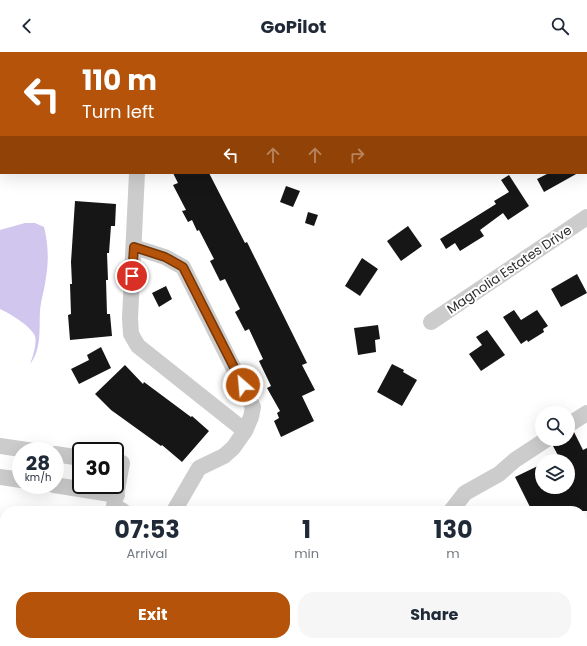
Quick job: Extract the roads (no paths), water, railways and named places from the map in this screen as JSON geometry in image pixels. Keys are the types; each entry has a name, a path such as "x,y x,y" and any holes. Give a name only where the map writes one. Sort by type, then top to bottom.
{"street":[{"path":"137,174 130,318 131,334 138,346 245,431"},
{"name":"Magnolia Estates Drive","path":"431,322 587,216"},
{"path":"134,247 165,257 183,267 253,407 251,417 245,431 233,448 224,456 199,468 177,506"},
{"path":"575,421 587,413"},
{"path":"0,446 12,448"},
{"path":"455,506 465,493 499,474 515,460 536,446"},
{"path":"0,477 12,479"},
{"path":"64,487 116,495 114,506"}]}
